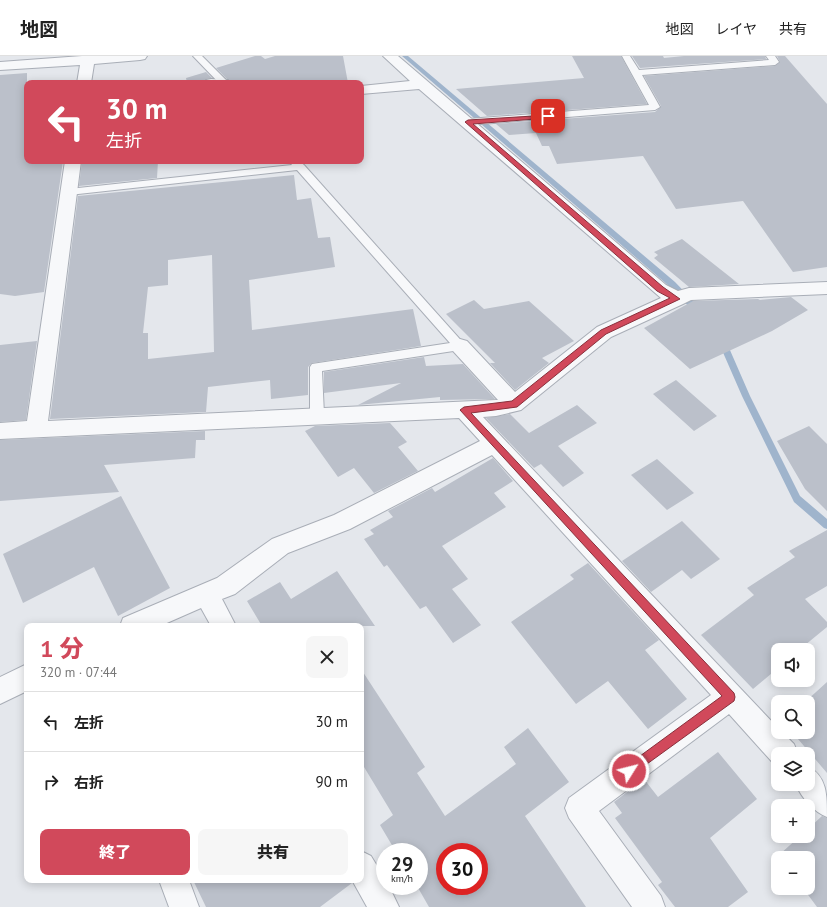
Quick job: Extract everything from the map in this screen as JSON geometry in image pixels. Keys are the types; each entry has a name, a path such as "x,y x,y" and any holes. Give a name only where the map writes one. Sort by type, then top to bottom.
{"street":[{"path":"0,66 88,58 140,56"},
{"path":"390,56 471,122 660,289 683,296 826,289"},
{"path":"84,80 88,58"},
{"path":"364,90 423,84"},
{"path":"36,429 73,164"},
{"path":"0,431 317,415 464,410 514,404 604,332 683,296"},
{"path":"460,346 514,404"},
{"path":"464,410 777,747"},
{"path":"139,623 226,586 280,546 342,522 494,444"},
{"path":"206,594 222,623"},
{"path":"0,691 24,679"},
{"path":"650,907 579,808 730,697"},
{"path":"815,788 827,803"},
{"path":"364,871 384,907"},
{"path":"175,883 184,907"}],"lane":[{"path":"197,56 217,80"},
{"path":"471,122 655,107 626,56"},
{"path":"636,73 775,62 770,56"},
{"path":"69,192 297,164 460,346"},
{"path":"317,415 316,367 460,346"}],"building":[{"path":"255,56 261,56 265,59 275,56 343,56 347,80 228,80 216,68"},
{"path":"572,56 621,56 647,104 487,116 456,89 584,78"},
{"path":"632,56 663,56 664,58 684,56 765,56 766,59 640,68"},
{"path":"777,56 785,56 827,104 827,267 793,272 743,201 676,209 643,156 557,164 549,146 542,146 536,133 509,135 496,124 655,112 661,106 644,76 775,66 780,62"},
{"path":"206,72 212,78 205,80 186,80 186,78"},
{"path":"27,73 27,80 24,80 24,164 63,164 44,292 15,296 0,294 0,75"},
{"path":"82,164 158,164 157,178 79,186"},
{"path":"294,175 297,200 311,198 318,238 330,237 335,267 249,280 252,330 413,309 421,346 312,363 308,367 308,395 271,399 270,380 208,387 206,412 50,419 78,196","holes":["212,255 214,352 148,359 148,333 143,333 148,287 168,285 168,260"]},
{"path":"682,239 739,284 689,287 654,258 658,255 654,252"},
{"path":"791,297 808,310 772,331 690,369 644,328 693,301 760,300"},
{"path":"474,300 484,309 529,301 574,341 542,358 549,363 515,390 490,363 495,363 446,314"},
{"path":"37,341 26,420 0,422 0,345"},
{"path":"424,357 426,366 463,364 495,399 440,400 440,397 358,405 401,383 324,393 324,372"},
{"path":"676,380 717,416 694,431 653,394"},
{"path":"577,405 597,423 558,446 584,473 563,487 541,464 534,468 486,418 510,414 529,433"},
{"path":"390,423 407,442 398,447 418,471 374,493 354,468 338,477 305,431 315,426"},
{"path":"809,426 827,444 827,511 805,489 777,441"},
{"path":"205,431 205,440 196,440 195,458 104,465 119,492 0,501 0,440"},
{"path":"493,458 513,481 494,493 506,507 442,546 468,579 452,589 481,625 453,643 426,606 420,609 387,565 384,567 364,539 374,534 370,530 393,517 388,511 432,488 435,492"},
{"path":"657,459 694,493 667,510 631,475"},
{"path":"121,496 170,588 118,616 94,567 23,603 3,554"},
{"path":"682,521 720,559 691,579 682,570 651,592 622,561"},
{"path":"827,530 827,586 805,599 827,622 827,627 808,643 771,643 771,674 753,689 701,635 754,595 747,588 795,557 789,551"},
{"path":"588,563 659,640 645,650 687,699 648,729 608,681 576,704 511,622 574,579 570,575"},
{"path":"337,571 375,626 364,626 364,623 260,623 247,601 280,582 291,599"},
{"path":"364,674 425,767 417,773 445,816 516,764 504,747 528,728 569,782 525,816 586,907 429,907 422,895 428,895 428,843 391,843 380,825 393,815 364,767"},
{"path":"827,682 827,773 815,759 815,747 805,747 798,739 815,739 815,695 813,695"},
{"path":"718,752 757,799 710,838 748,892 728,907 675,907 658,885 662,882 615,818 622,813 614,802 644,779 658,797"},
{"path":"822,816 827,818 827,907 817,907 808,895 815,895 815,851 783,851 792,843 815,843 815,822"},
{"path":"194,883 352,883 320,907 206,907"}],"waterway":[{"path":"405,56 672,284 698,311"},
{"path":"722,341 746,396 797,499 827,525"}],"route":[{"path":"548,116 468,122 660,289 676,299 604,332 514,404 496,408 464,410 730,697 629,771"}]}
